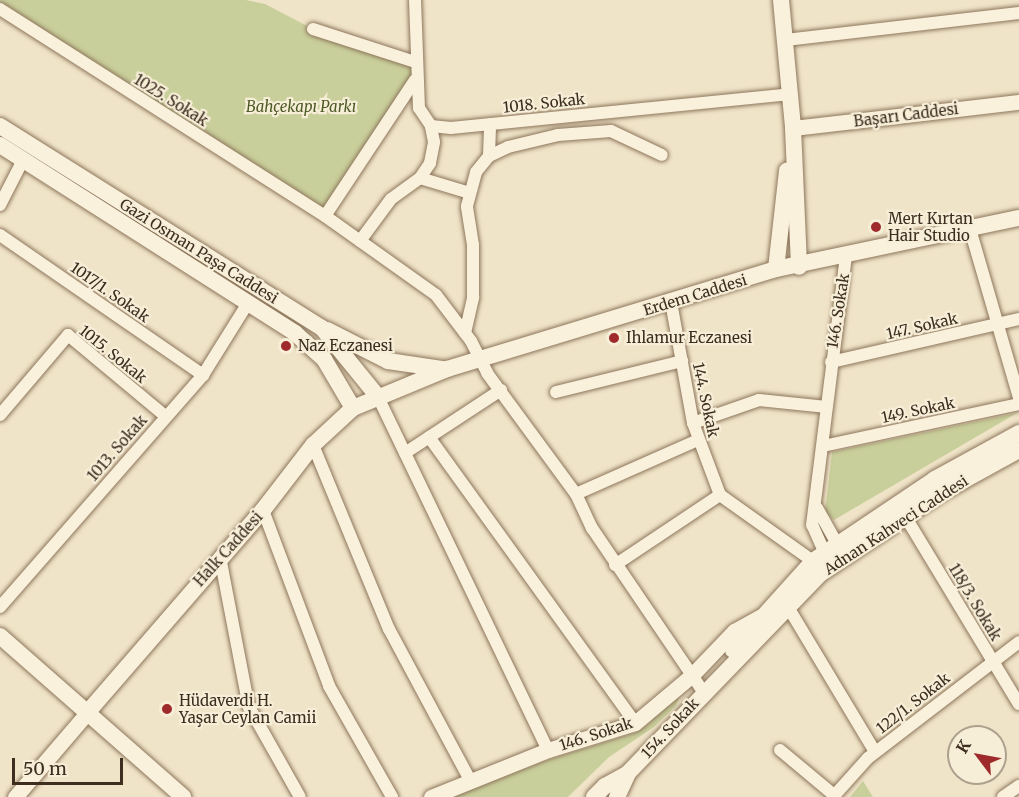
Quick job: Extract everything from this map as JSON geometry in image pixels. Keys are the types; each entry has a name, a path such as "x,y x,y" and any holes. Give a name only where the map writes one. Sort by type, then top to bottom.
{"main road":[{"path":"781,0 793,128 799,267"},
{"name":"Gazi Osman Paşa Caddesi","path":"0,126 322,328 378,398"},
{"path":"776,269 793,128"},
{"name":"Gazi Osman Paşa Caddesi","path":"0,145 295,333 324,359 353,408"},
{"name":"Erdem Caddesi","path":"378,398 447,369 481,361 776,269 799,267 1019,218"},
{"path":"322,328 388,361 447,369"},
{"name":"Halk Caddesi","path":"87,713 220,556 263,510 313,445 353,408 378,398"},
{"name":"Adnan Kahveci Caddesi","path":"708,688 716,669 766,613 830,557 935,479 1019,434"},
{"name":"Adnan Kahveci Caddesi","path":"708,688 723,677 788,607 830,557 1019,450"},
{"path":"1,640 183,797"},
{"name":"154. Sokak","path":"628,773 708,688"},
{"path":"594,797 605,786 628,773"},
{"path":"617,797 628,773"}],"street":[{"path":"360,241 391,200 420,178 430,163 434,142 431,126 419,108 415,80 415,0"},
{"name":"1025. Sokak","path":"0,9 325,216 436,295 465,333 481,361 576,494 615,565 692,675 708,688"},
{"path":"785,40 1019,13"},
{"path":"313,29 415,62"},
{"path":"325,216 415,80"},
{"name":"1018. Sokak","path":"431,126 490,124 790,94"},
{"name":"Başarı Caddesi","path":"793,128 1019,102"},
{"path":"489,156 490,124"},
{"path":"465,333 473,297 473,245 467,206 476,172 489,156 508,147 558,135 610,131 662,155"},
{"path":"0,205 23,160"},
{"path":"420,178 470,193"},
{"path":"970,229 1019,398"},
{"name":"1017/1. Sokak","path":"0,235 203,375"},
{"name":"146. Sokak","path":"830,557 817,508 831,362 846,257"},
{"name":"144. Sokak","path":"671,302 693,423 720,495"},
{"name":"1013. Sokak","path":"0,607 164,416 203,375 248,303"},
{"name":"147. Sokak","path":"831,362 1019,319"},
{"name":"1015. Sokak","path":"0,415 68,335 164,416"},
{"path":"556,392 682,361"},
{"path":"405,453 501,390"},
{"path":"378,398 548,750"},
{"path":"693,423 759,400 827,407"},
{"name":"149. Sokak","path":"823,446 1019,404"},
{"path":"429,437 636,723"},
{"path":"576,494 698,440"},
{"path":"313,445 390,629 470,780"},
{"path":"615,565 720,495 830,557"},
{"path":"263,510 329,686 392,797"},
{"name":"118/3. Sokak","path":"905,516 1019,704"},
{"path":"220,556 249,707 300,797"},
{"path":"788,607 875,753"},
{"name":"146. Sokak","path":"431,797 548,750 636,723 692,675 734,631 766,613"},
{"name":"122/1. Sokak","path":"833,796 875,753 992,660 1019,642"},
{"path":"15,797 87,713"},
{"path":"780,750 833,796"},
{"path":"1003,797 1019,786"}],"green space":[{"name":"Bahçekapı Parkı","path":"0,0 246,0 265,4 313,29 415,62 415,80 325,216 0,10"},
{"path":"1017,413 834,520 825,512 832,452"},
{"path":"679,698 676,706 654,727 609,757 568,797 450,797 547,760 635,733 650,723 666,701"},
{"path":"863,781 873,797 850,797"}],"place":[{"name":"Mert Kırtan Hair Studio","path":"876,227"},
{"name":"Ihlamur Eczanesi","path":"614,338"},
{"name":"Naz Eczanesi","path":"286,346"},
{"name":"Hüdaverdi H. Yaşar Ceylan Camii","path":"167,709"}]}
